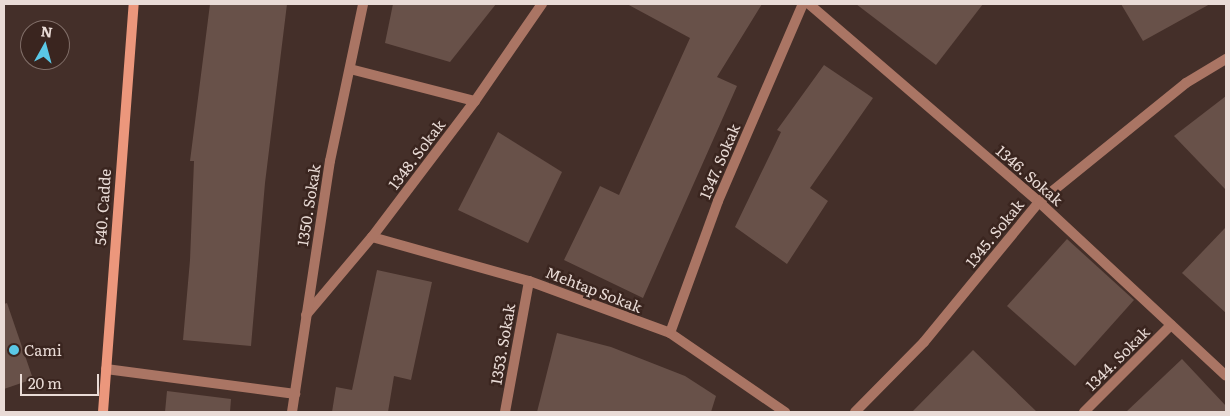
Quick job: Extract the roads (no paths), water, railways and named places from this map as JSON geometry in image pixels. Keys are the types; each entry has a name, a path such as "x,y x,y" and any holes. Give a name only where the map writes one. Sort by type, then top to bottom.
{"street":[{"name":"540. Cadde","path":"103,412 134,4"},
{"name":"1350. Sokak","path":"292,412 305,316 330,161 363,4"},
{"name":"1348. Sokak","path":"305,316 372,237 475,101 542,4"},
{"name":"1347. Sokak","path":"670,333 718,201 803,4"},
{"name":"1346. Sokak","path":"809,4 1039,202 1226,376"},
{"name":"1345. Sokak","path":"855,412 924,342 1039,202 1186,82 1226,60"},
{"path":"350,69 475,101"},
{"name":"Mehtap Sokak","path":"372,237 529,281 670,333 785,412"},
{"name":"1353. Sokak","path":"505,412 529,281"},
{"name":"1344. Sokak","path":"1084,412 1171,325"},
{"path":"106,369 295,394"}],"place":[{"name":"Cami","path":"14,350"}]}
